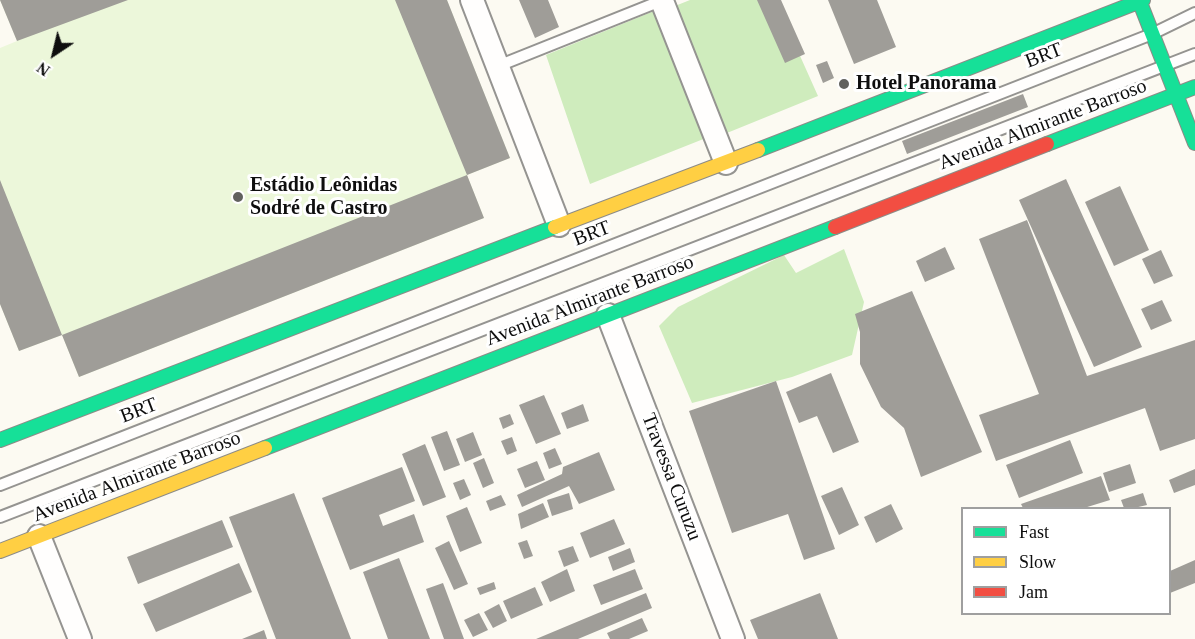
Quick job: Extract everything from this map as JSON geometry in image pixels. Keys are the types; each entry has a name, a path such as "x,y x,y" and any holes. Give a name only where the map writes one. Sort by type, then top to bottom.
{"main road":[{"path":"2,434 726,163 1140,0 1195,143"},
{"name":"Avenida Almirante Barroso","path":"0,551 1195,87"}],"street":[{"path":"472,0 559,225"},
{"path":"662,0 726,163"},
{"name":"Travessa Curuzu","path":"608,315 733,639"},
{"path":"39,536 80,639"}],"lane":[{"path":"498,66 662,0"},
{"name":"BRT","path":"0,485 1152,34 1195,13"},
{"path":"0,517 1195,54"}],"green space":[{"name":"Estádio Leônidas Sodré de Castro","path":"0,0 447,0 510,158 467,175 484,218 79,377 62,335 19,351 0,304 0,48 17,41"},
{"path":"690,0 775,0 818,96 722,135 675,6"},
{"path":"659,9 706,138 590,184 546,55"},
{"path":"844,249 864,302 852,355 792,377 692,403 659,326 678,307 784,255 796,273"}],"building":[{"path":"0,0 128,0 17,41"},
{"path":"395,0 447,0 510,158 467,175"},
{"path":"519,0 548,0 559,27 535,38"},
{"path":"757,0 781,0 805,54 785,63"},
{"path":"828,0 877,0 896,47 854,64"},
{"path":"827,61 834,78 823,83 816,65"},
{"path":"1023,94 1028,107 907,154 902,141"},
{"path":"467,175 484,218 79,377 62,335"},
{"path":"1066,179 1142,347 1094,367 1019,200"},
{"path":"0,180 62,335 19,351 0,304"},
{"path":"1120,186 1149,250 1114,266 1085,202"},
{"path":"1027,220 1087,376 1195,340 1195,439 1160,451 1145,408 996,461 979,415 1039,394 979,239"},
{"path":"945,247 955,269 925,282 916,261"},
{"path":"1161,250 1173,276 1154,284 1142,259"},
{"path":"912,291 982,452 921,477 904,428 881,407 860,364 860,332 855,314"},
{"path":"1162,300 1172,321 1151,330 1141,309"},
{"path":"831,373 859,442 833,453 817,416 799,423 786,392"},
{"path":"776,381 835,549 804,560 788,514 732,533 689,411"},
{"path":"544,395 561,434 536,444 519,405"},
{"path":"583,404 589,421 567,429 561,413"},
{"path":"510,414 514,424 503,429 499,418"},
{"path":"447,431 460,465 444,471 431,437"},
{"path":"473,432 482,455 465,462 456,439"},
{"path":"512,437 517,451 507,455 501,441"},
{"path":"1070,440 1083,473 1019,498 1006,465"},
{"path":"425,444 446,497 423,506 402,454"},
{"path":"555,448 562,464 549,469 543,453"},
{"path":"599,452 615,490 579,504 569,486 522,507 517,495 562,474 563,467"},
{"path":"484,458 494,483 483,488 473,463"},
{"path":"537,461 545,480 525,488 517,469"},
{"path":"1130,464 1136,483 1109,492 1103,473"},
{"path":"402,467 415,501 379,515 383,526 414,514 424,542 350,570 322,498"},
{"path":"1195,469 1195,485 1174,493 1169,480"},
{"path":"1101,476 1110,500 1087,507 1022,507 1021,504"},
{"path":"464,479 471,495 460,500 453,483"},
{"path":"842,487 859,525 839,535 821,496"},
{"path":"294,493 351,639 276,639 229,517"},
{"path":"569,493 573,509 552,516 547,500"},
{"path":"1143,493 1147,505 1124,507 1121,500"},
{"path":"501,495 506,505 490,511 486,501"},
{"path":"543,503 549,517 521,529 518,514"},
{"path":"891,504 903,529 876,543 864,517"},
{"path":"467,507 482,543 460,552 446,516"},
{"path":"614,519 625,544 590,558 580,533"},
{"path":"222,520 233,547 138,584 127,557"},
{"path":"527,540 533,556 524,559 518,543"},
{"path":"449,541 468,584 454,590 435,548"},
{"path":"573,546 579,561 564,567 558,551"},
{"path":"630,548 635,562 613,571 608,557"},
{"path":"399,558 430,639 388,639 363,572"},
{"path":"1195,560 1195,583 1171,593 1171,571"},
{"path":"239,563 252,592 156,632 143,604"},
{"path":"567,569 575,591 550,602 541,582"},
{"path":"635,569 643,589 601,605 593,585"},
{"path":"494,582 496,589 480,595 477,588"},
{"path":"443,583 464,639 444,639 426,589"},
{"path":"535,587 543,605 511,619 503,601"},
{"path":"646,593 652,608 578,639 536,639"},
{"path":"820,593 838,639 758,639 750,620"},
{"path":"499,604 507,621 493,628 484,612"},
{"path":"479,613 488,630 473,637 464,620"},
{"path":"642,618 648,631 629,639 610,639 607,633"},
{"path":"264,630 267,639 242,639"}],"traffic: fast":[{"path":"1139,0 1195,143"},
{"path":"758,150 1143,0"},
{"path":"1047,144 1195,87"},
{"path":"0,440 555,227"},
{"path":"265,448 835,227"}],"traffic: slow":[{"path":"555,227 758,150"},
{"path":"0,551 265,448"}],"traffic: jam":[{"path":"835,227 1047,144"}],"place":[{"name":"Hotel Panorama","path":"844,84"},
{"name":"Estádio Leônidas Sodré de Castro","path":"238,197"}]}
